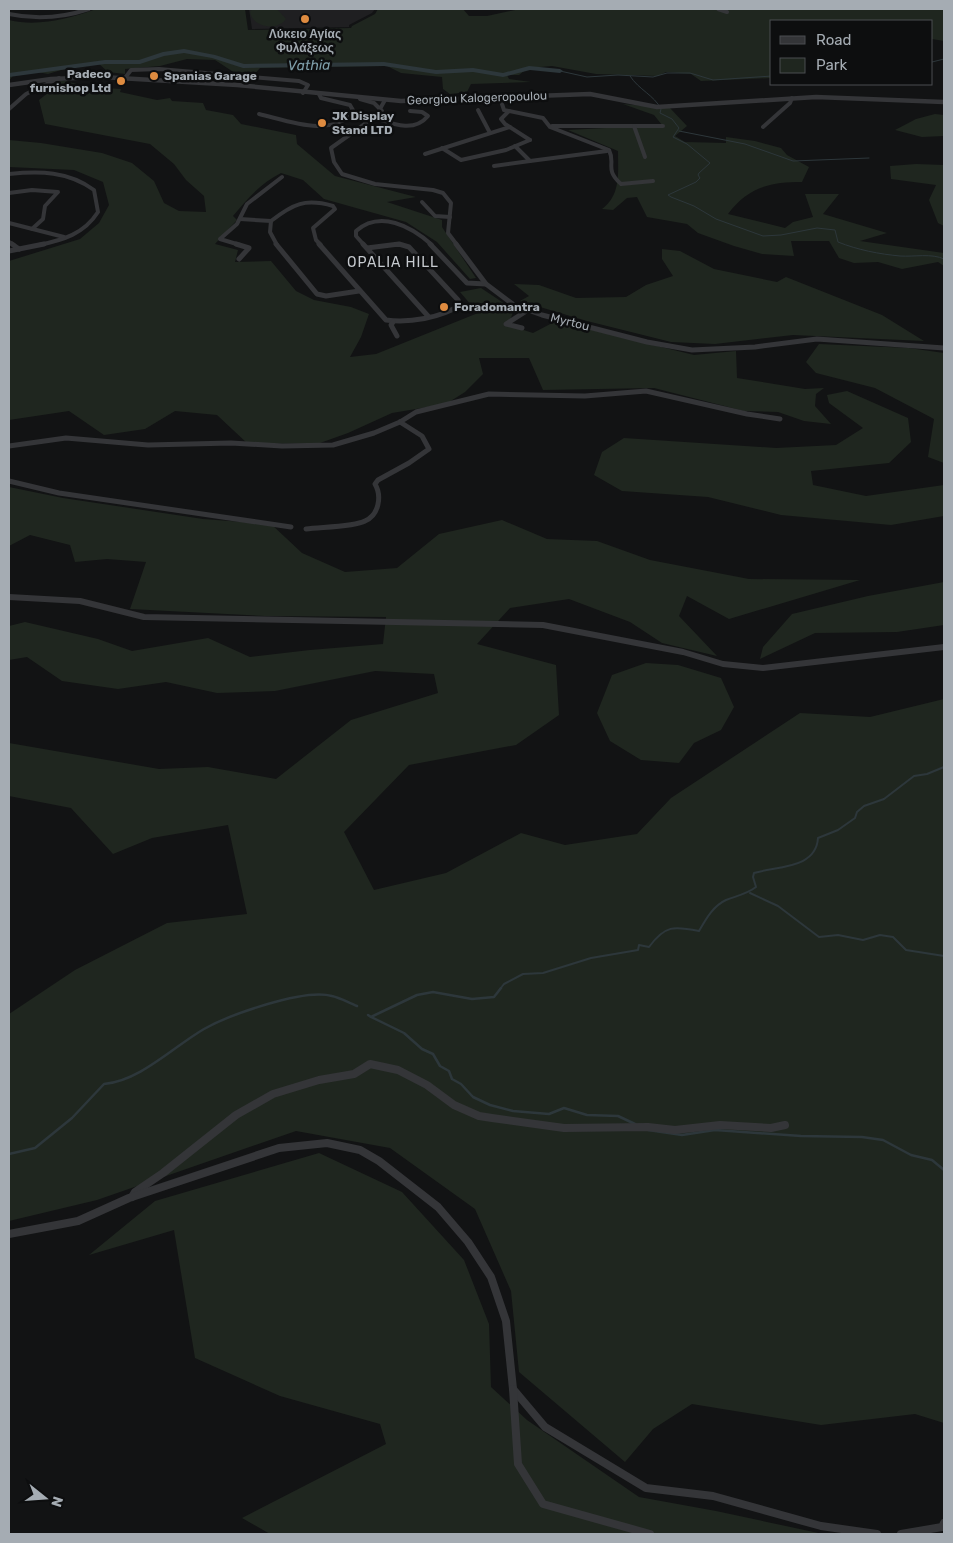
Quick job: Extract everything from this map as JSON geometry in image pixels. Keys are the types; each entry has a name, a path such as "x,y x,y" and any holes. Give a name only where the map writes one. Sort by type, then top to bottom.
{"street":[{"path":"9,14 30,18 49,18 71,15 89,9"},
{"path":"718,9 727,12"},
{"path":"125,78 131,70 158,69 299,81 308,85 303,93"},
{"path":"9,109 15,101 36,87 60,78"},
{"name":"Georgiou Kalogeropoulou","path":"9,85 60,78 125,78 237,85 303,93 420,102 590,94 661,107 831,97 944,102"},
{"path":"260,114 325,127 338,124 354,112 350,106 321,98 319,94"},
{"path":"360,98 374,103 382,111"},
{"path":"500,98 503,109 541,117 548,126 609,150"},
{"path":"763,127 790,103 792,98"},
{"name":"Myrtou","path":"385,100 382,111 375,118 337,141 331,148 334,162 342,174 375,184 433,190 443,193 451,203 448,234 486,284 514,305 647,342 692,350 755,347 817,339 944,348"},
{"path":"478,110 490,133"},
{"path":"375,118 398,125 410,126 426,120 428,116 422,112 410,111"},
{"path":"442,148 461,160 506,150 530,140 501,119 510,111"},
{"path":"425,154 510,126"},
{"path":"548,126 663,126"},
{"path":"634,126 645,157"},
{"path":"515,146 530,161"},
{"path":"494,166 609,150"},
{"path":"609,150 611,154 609,170 613,178 621,184 654,181"},
{"path":"9,174 68,175 86,183 94,190 98,212 90,225 79,232 65,238 9,251"},
{"path":"239,259 249,248 220,239 240,219 247,204 280,180 282,176"},
{"path":"9,193 32,190 58,192 45,206 43,219 32,229"},
{"path":"240,219 271,221 302,201 316,201 333,206 335,209 313,228 316,240 386,320 393,322 428,316 456,309 460,305 458,300 409,247 399,244 367,248"},
{"path":"422,202 435,216 450,217"},
{"path":"428,316 356,236 356,231 361,225 375,220 386,220 398,225 426,239 467,282 477,285 486,284"},
{"path":"271,221 270,232 274,242 316,294 326,296 359,290"},
{"path":"9,222 65,238"},
{"path":"9,242 19,249"},
{"path":"522,328 506,324 528,310"},
{"path":"393,322 391,325 396,336"},
{"path":"9,446 66,438 148,445 230,443 282,446 333,445 374,433 400,422 416,412 489,394 585,396 646,391 747,414 780,419"},
{"path":"306,529 364,522 371,518 375,513 380,496 380,490 374,484 380,476 408,464 418,455 429,449 429,445 419,432 400,422"},
{"path":"9,481 59,493 291,527"},
{"path":"9,597 80,601 144,617 543,625 664,648 723,664 763,668 944,647"},
{"path":"132,1197 135,1192 163,1173 236,1115 273,1094 320,1080 354,1074 370,1064 398,1070 427,1085 454,1105 478,1116 564,1128 648,1127 675,1130 720,1125 771,1128 785,1125"},
{"path":"9,1234 78,1221 132,1197 279,1148 327,1143 360,1150 379,1161 438,1207 468,1242 490,1278 506,1322 518,1464 543,1504 650,1534"},
{"path":"513,1389 544,1426 646,1488 713,1496 821,1526 877,1534"},
{"path":"901,1534 942,1527 944,1523"}],"shaded area":[{"name":"Λύκειο Αγίας Φυλάξεως","path":"249,9 375,9 372,13 349,25 349,27 252,29"}],"green space":[{"path":"96,9 245,9 248,30 351,28 375,14 378,9 463,9 469,16 487,16 520,9 944,9 944,41 933,39 933,20 770,20 770,78 701,81 691,74 666,72 658,76 596,74 552,66 528,68 519,75 507,75 509,79 531,82 471,84 467,92 450,94 443,89 442,77 401,73 387,66 260,68 253,76 238,75 215,60 187,59 160,66 125,69 125,74 108,72 98,63 81,64 48,74 37,72 14,74 9,81 9,20 31,23 75,16"},
{"path":"253,9 277,9 286,19 277,25 265,26 259,24 251,16 250,11"},
{"path":"61,80 89,87 121,89 120,92 157,100 170,98 172,101 203,103 206,110 233,115 241,124 296,135 297,144 335,176 416,197 387,202 442,220 442,227 476,278 470,279 437,242 406,222 324,199 303,180 281,173 261,187 233,216 237,220 215,244 238,250 235,262 271,261 296,291 314,300 351,307 369,314 361,337 350,357 376,354 478,313 460,292 481,288 514,310 508,325 533,333 556,321 694,355 736,351 737,378 805,389 824,388 816,394 815,406 831,424 804,421 778,412 744,411 654,388 543,390 529,358 479,358 483,374 465,392 446,404 392,413 348,433 320,443 248,444 217,415 175,411 145,429 104,435 69,411 9,420 9,261 80,239 99,223 109,205 103,182 74,170 9,167 9,140 102,153 132,163 154,181 164,203 179,211 206,212 204,196 186,180 174,164 150,144 45,124 39,100 53,89 52,85"},
{"path":"623,104 670,108 687,126 675,136 685,142 726,143 726,137 755,141 781,148 787,155 809,167 802,182 780,183 760,188 744,198 728,214 785,228 793,222 813,217 805,194 839,194 823,214 887,233 860,241 944,253 944,266 938,262 902,269 878,262 854,263 839,258 829,241 791,241 794,256 762,254 698,233 687,224 647,217 637,197 627,198 613,210 602,209 613,197 617,183 618,151 568,130 662,125 654,115"},
{"path":"935,114 944,115 944,136 922,137 895,130 916,119"},
{"path":"916,164 944,165 944,226 938,223 929,200 936,185 891,179 890,166"},
{"path":"662,249 680,251 714,269 777,282 786,277 882,315 924,341 793,335 715,344 671,342 587,321 520,301 529,296 514,284 539,285 576,298 626,297 646,285 673,276 662,259"},
{"path":"819,344 909,348 944,353 944,463 928,457 934,419 875,388 816,373 806,362"},
{"path":"847,391 908,418 911,442 889,463 811,471 813,485 866,496 944,485 944,516 891,525 781,515 708,497 622,491 594,475 602,452 624,438 776,448 836,445 863,428 829,403 827,395"},
{"path":"9,487 63,498 203,519 271,524 302,553 345,572 397,568 439,534 502,520 547,539 597,541 650,560 749,579 860,580 729,619 687,596 679,616 717,656 662,643 630,622 569,599 510,608 477,644 556,665 559,715 516,745 409,765 344,832 374,890 446,873 521,833 565,845 637,834 671,798 800,713 870,717 944,699 944,1423 915,1414 821,1425 692,1404 653,1429 625,1462 519,1372 511,1291 475,1209 390,1148 296,1131 97,1200 9,1221 9,1014 75,970 167,923 247,914 228,825 152,838 113,854 71,808 9,796 9,743 159,769 208,767 276,779 351,720 438,693 434,674 375,671 275,691 217,693 166,682 118,689 62,681 27,657 9,660 9,626 25,622 98,639 132,651 208,638 250,657 383,644 386,617 265,616 130,609 146,562 107,559 75,562 70,545 30,535 9,546"},
{"path":"944,582 944,625 897,632 815,633 760,659 763,647 792,614 868,596"},
{"path":"646,663 678,665 721,678 734,707 721,730 694,743 679,763 641,760 610,741 597,713 612,675"},
{"path":"319,1153 402,1192 464,1260 489,1324 491,1387 527,1420 639,1497 823,1534 270,1534 242,1518 386,1444 380,1424 280,1396 195,1358 174,1230 89,1255 155,1201"}],"waterway":[{"name":"Vathia","path":"9,75 105,62 140,62 163,54 184,51 213,56 243,66 384,64 436,72 473,70 503,75 529,68 560,71"},
{"path":"933,62 944,59"},
{"path":"560,71 587,77 618,75 653,77 667,73 690,73 713,80 770,76"},
{"path":"630,76 658,104 661,109 660,113 672,119 679,128 673,137 687,144 710,163 699,173 700,178 696,182 668,195 671,197 694,206 716,219 763,236 781,235 817,228 835,230 838,242 876,253 928,256 944,259"},
{"path":"679,131 745,144 793,161 869,158"},
{"path":"500,989 504,984 523,974 543,973 591,958 638,950 639,945 649,947 660,935 671,929 683,928 699,931 710,913 717,906 756,887 753,877 754,873 803,861 816,848 818,838 838,830 855,818 857,812 864,806 884,799 914,776 927,774 944,767"},
{"path":"750,893 778,906 819,937 838,935 863,940 880,935 893,937 906,950 944,956"},
{"path":"371,1017 417,995 433,992 472,999 494,997 501,988"},
{"path":"9,1154 35,1148 72,1118 104,1084 117,1082 143,1070 192,1036 216,1023 267,1004 304,996 332,996 357,1006"},
{"path":"371,1017 404,1033 422,1049 433,1054 440,1066 449,1071 452,1079 461,1084 473,1097 490,1105 513,1111 549,1114 564,1108 587,1115 618,1116 635,1124"},
{"path":"648,1130 682,1135 715,1130 801,1136 862,1137 883,1140 911,1155 932,1160 944,1170"}],"place":[{"name":"Λύκειο Αγίας Φυλάξεως","path":"305,19"},
{"name":"Spanias Garage","path":"154,76"},
{"name":"Padeco furnishop Ltd","path":"121,81"},
{"name":"JK Display Stand LTD","path":"322,123"},
{"name":"Foradomantra","path":"444,307"}],"district":[{"name":"OPALIA HILL","path":"393,262"}]}
